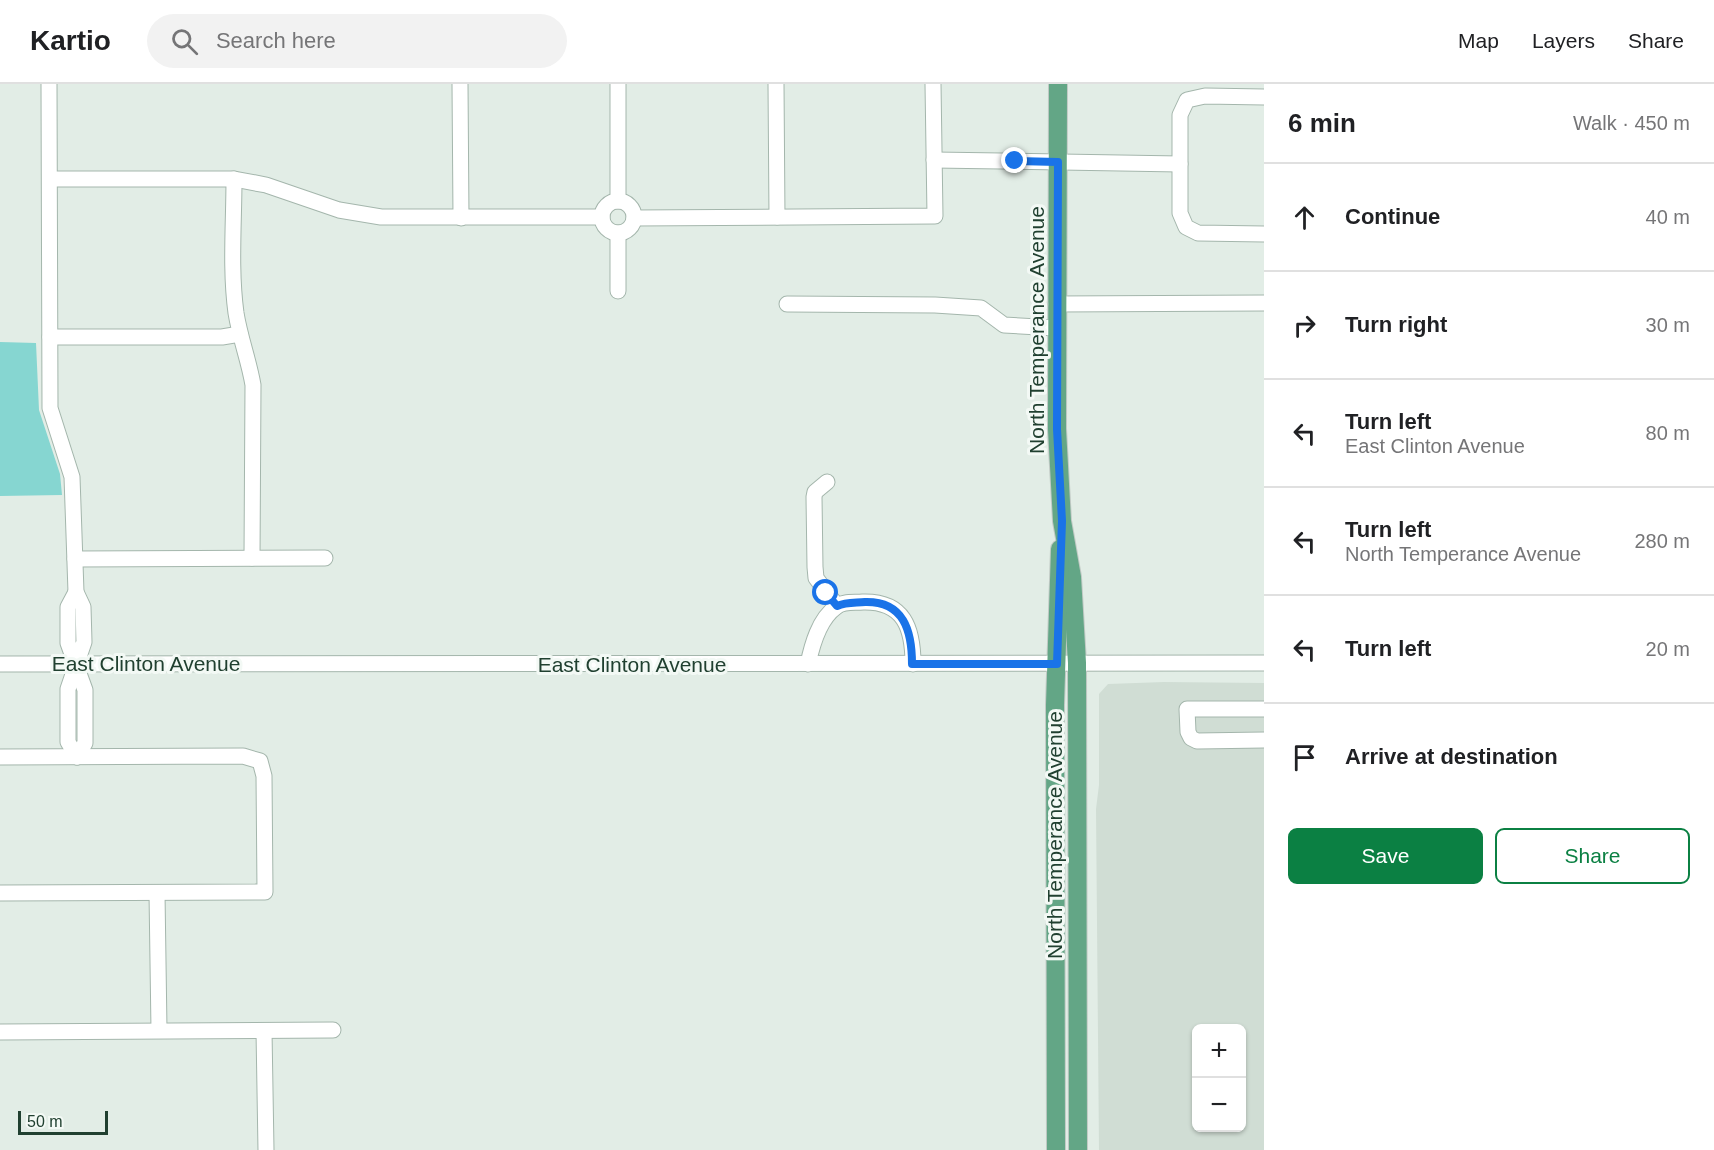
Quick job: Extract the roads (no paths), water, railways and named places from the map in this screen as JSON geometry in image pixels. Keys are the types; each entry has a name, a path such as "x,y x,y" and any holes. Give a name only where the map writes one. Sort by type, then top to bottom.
{"main road":[{"name":"North Temperance Avenue","path":"1056,1150 1057,664 1062,521 1057,429 1056,328 1059,84"},
{"name":"North Temperance Avenue","path":"1062,521 1072,577 1077,663 1078,1150"}],"street":[{"path":"49,84 50,408 72,477 76,592 68,607 68,643 76,663 68,689 68,742 77,757"},
{"path":"460,84 461,218"},
{"path":"618,84 618,201"},
{"path":"776,84 777,217"},
{"path":"634,218 935,216 933,84"},
{"path":"1264,97 1205,96 1187,100 1180,115 1180,213 1186,227 1198,233 1264,234"},
{"path":"934,160 1180,164"},
{"path":"50,179 234,179 266,185 339,210 381,217 602,217"},
{"path":"234,179 234,293 240,334 249,359 253,385 252,558"},
{"path":"618,201 628,204 634,218 630,226 622,232 605,226 602,217 609,204 618,201"},
{"path":"618,232 618,291"},
{"path":"1056,304 1264,303"},
{"path":"787,304 935,305 981,308 1004,325 1056,328"},
{"path":"50,337 222,337 240,334"},
{"path":"827,482 815,492 814,497 815,567 816,578 837,606"},
{"path":"75,559 325,558"},
{"path":"808,664 816,634 837,606 844,603 876,602 890,606 902,618 911,636 912,664"},
{"name":"East Clinton Avenue","path":"0,664 1264,663"},
{"path":"1264,709 1187,709 1188,732 1191,738 1197,741 1264,740"},
{"path":"0,757 243,756 260,761 264,776 265,892 0,894"},
{"path":"157,893 159,1030"},
{"path":"0,1032 333,1030"},
{"path":"264,1031 266,1150"}],"water":[{"path":"0,342 36,343 39,410 60,474 62,495 0,496"}]}
